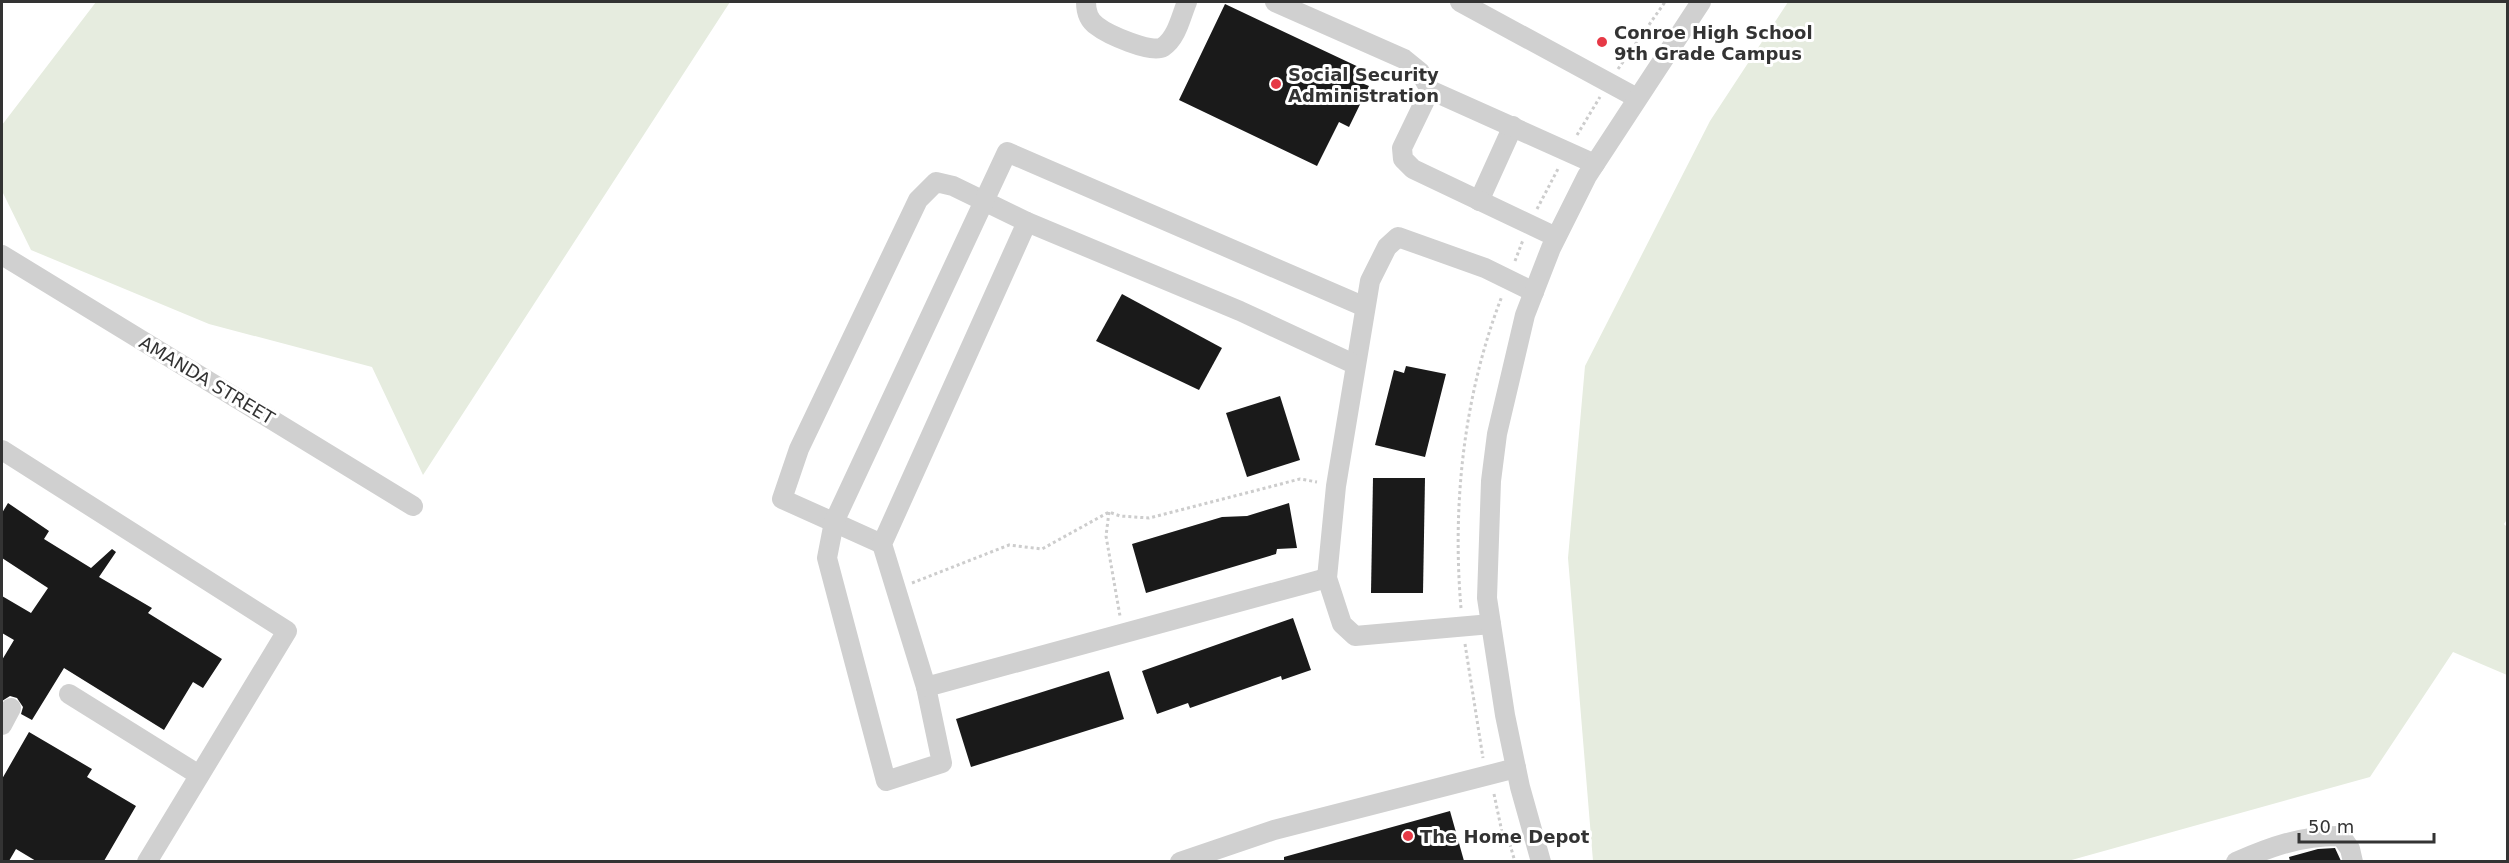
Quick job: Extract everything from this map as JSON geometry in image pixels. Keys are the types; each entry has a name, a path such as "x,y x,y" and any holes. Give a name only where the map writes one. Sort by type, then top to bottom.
{"street":[{"path":"1086,2 1086,14 1096,26 1150,50 1162,48 1175,33 1187,2"},
{"path":"1275,2 1404,59 1419,72 1430,90 1595,164"},
{"path":"1460,2 1637,98"},
{"path":"1541,861 1516,768 1505,715 1487,598 1491,481 1510,374 1534,292 1556,237 1595,164 1701,2"},
{"path":"1430,90 1402,148 1403,159 1413,169 1556,237"},
{"path":"1479,201 1513,126"},
{"path":"1027,222 882,544 926,687 942,763 886,781 827,558 834,522 1007,152 1365,307"},
{"path":"882,544 782,499 799,449 918,200 936,182 953,186 1027,222 1240,311 1354,364"},
{"path":"1491,624 1355,636 1342,624 1327,578 1336,486 1354,364 1370,281 1387,247 1398,237 1485,268 1534,292"},
{"name":"AMANDA STREET","path":"2,255 413,506"},
{"path":"2,450 287,631 147,861"},
{"path":"926,687 1327,578"},
{"path":"69,694 199,775"},
{"path":"1180,861 1274,830 1516,768"},
{"path":"2236,861 2273,846 2320,835 2341,836 2350,849 2354,861"}],"path":[{"path":"896,589 1009,545 1042,549 1109,512 1120,516 1149,518 1300,479 1336,486"},
{"path":"1109,512 1106,536 1124,633"}],"shaded area":[{"path":"96,2 730,2 423,475 372,367 209,324 31,250 2,191 2,125"},
{"path":"1788,2 2507,2 2508,518 2504,524 2508,528 2507,675 2453,652 2370,777 2068,861 1593,861 1568,558 1585,366 1710,121"}],"building":[{"name":"Social Security Administration","path":"1225,4 1365,70 1359,82 1369,86 1349,127 1339,122 1317,166 1179,100"},
{"path":"1122,294 1222,348 1199,390 1096,341"},
{"path":"1406,366 1446,374 1425,457 1375,445 1394,370 1404,373"},
{"path":"1280,396 1300,460 1247,477 1226,413"},
{"path":"1373,478 1425,478 1423,593 1371,593"},
{"path":"8,503 49,531 44,539 91,568 112,549 116,552 99,577 152,608 148,613 222,659 203,688 193,682 164,730 64,668 32,720 21,714 23,707 17,698 10,696 2,701 2,660 14,640 2,633 2,596 31,613 48,588 2,558 2,513"},
{"path":"1289,503 1297,548 1277,549 1276,554 1146,593 1132,544 1222,517 1247,516"},
{"path":"1293,618 1311,670 1282,680 1281,676 1190,708 1188,703 1157,714 1142,671"},
{"path":"1109,671 1124,719 971,767 956,719"},
{"path":"29,732 92,769 87,777 136,806 104,861 36,861 16,849 9,861 2,861 2,779"},
{"name":"The Home Depot","path":"1450,811 1464,861 1284,861 1284,857"},
{"path":"2335,848 2341,861 2290,861 2289,857 2318,849"}],"place":[{"name":"Conroe High School 9th Grade Campus","path":"1602,42"},
{"name":"Social Security Administration","path":"1276,84"},
{"name":"The Home Depot","path":"1408,836"}]}
